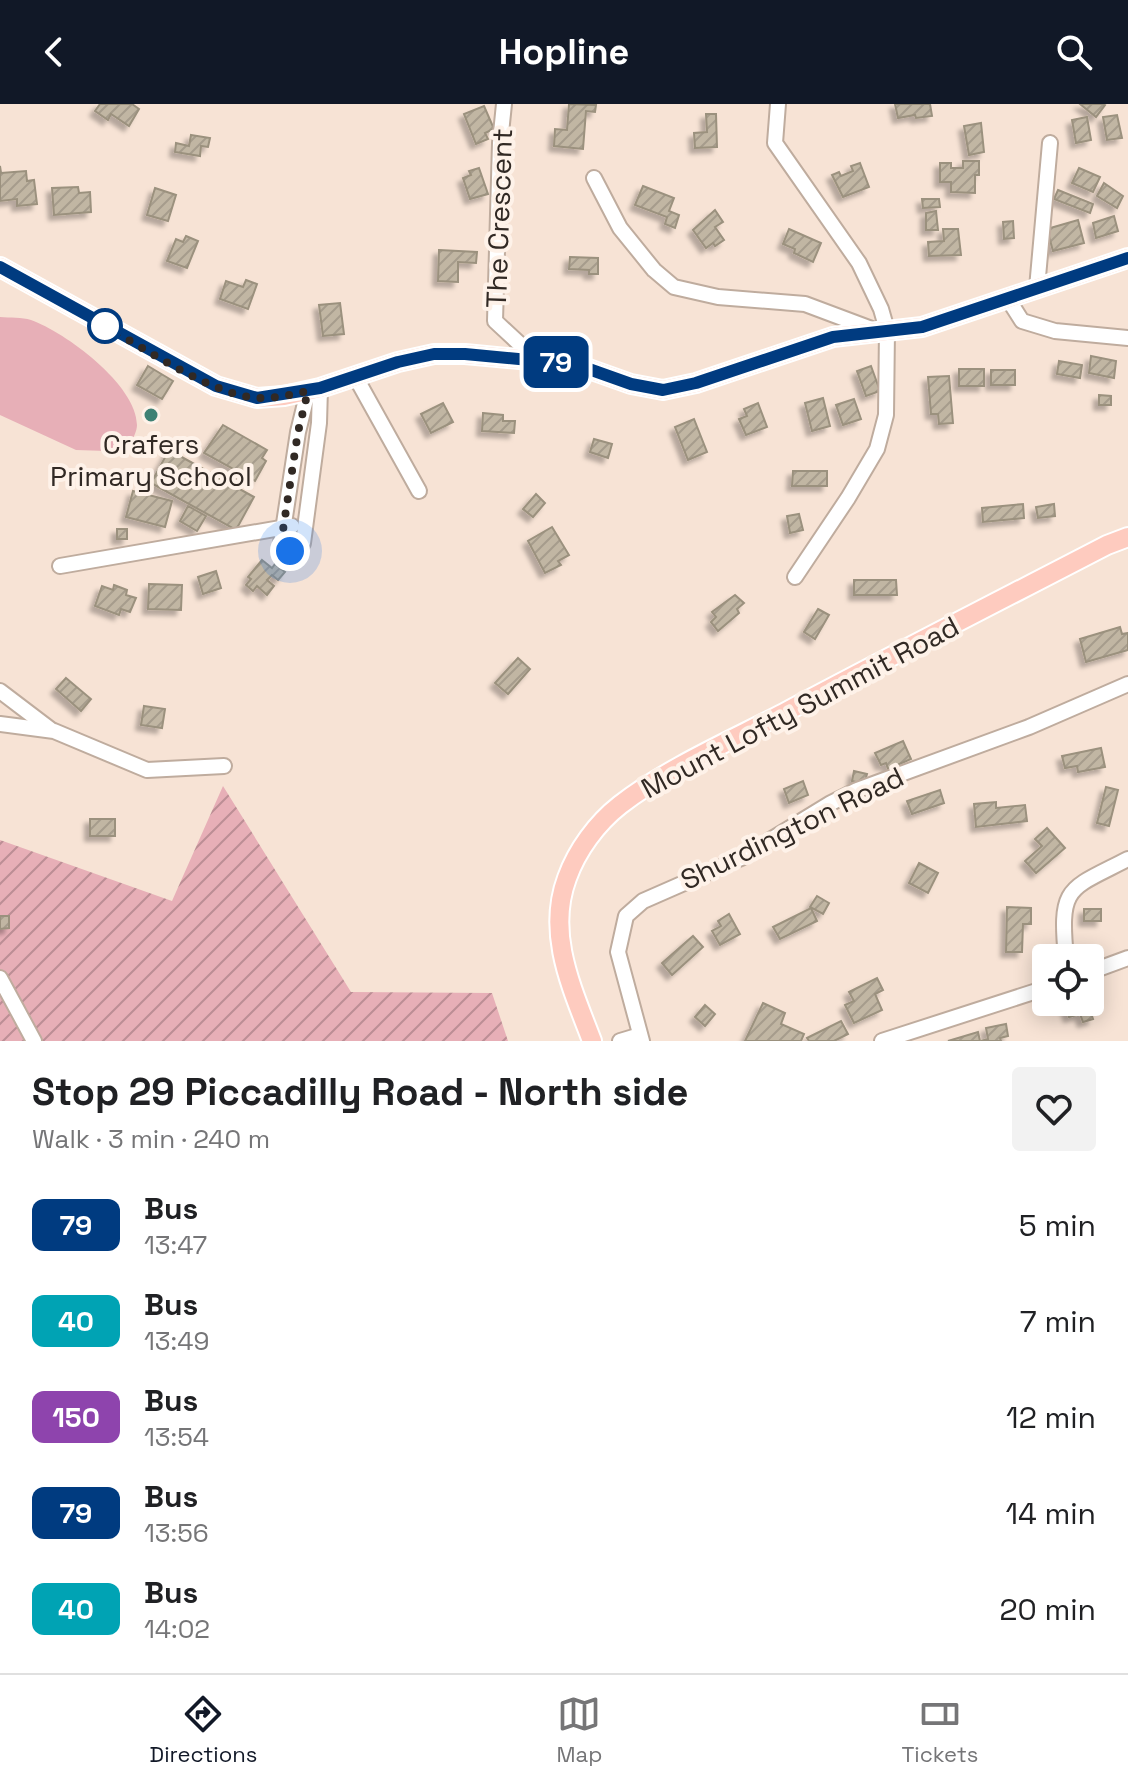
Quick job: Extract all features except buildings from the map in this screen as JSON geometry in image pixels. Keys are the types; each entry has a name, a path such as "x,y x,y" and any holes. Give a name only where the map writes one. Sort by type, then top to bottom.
{"main road":[{"path":"0,267 216,386 257,398 314,390 398,362 434,354 465,354 586,368 631,384 663,390 696,383 833,337 922,327 1128,258"},
{"name":"Mount Lofty Summit Road","path":"592,1041 566,972 560,944 559,917 566,880 577,855 591,834 619,805 677,769 1107,545 1128,537"}],"street":[{"name":"The Crescent","path":"504,104 495,321 538,361"},
{"path":"778,104 775,143 859,263 881,309 886,415 877,449 795,577"},
{"path":"1037,288 1050,143"},
{"path":"594,178 620,228 654,270 674,287 718,297 805,304 882,331"},
{"path":"1008,299 1022,321 1055,331 1128,338"},
{"path":"355,376 419,491"},
{"path":"314,390 319,423 303,543 290,551 281,543 283,528 298,432 314,390"},
{"path":"60,566 306,522"},
{"name":"Shurdington Road","path":"641,1038 618,952 626,916 643,901 741,858 857,790 1029,727 1128,684"},
{"path":"0,691 54,731 147,770 224,766"},
{"path":"0,724 54,731"},
{"path":"1065,944 1064,908 1072,892 1083,880 1128,859"},
{"path":"1104,967 1128,958"},
{"path":"0,978 34,1041"},
{"path":"882,1041 1032,993"},
{"path":"620,1041 641,1038"}],"shaded area":[{"path":"0,317 27,319 45,326 97,362 125,393 134,409 137,427 131,443 107,451 76,450 0,415"},
{"path":"223,786 351,992 492,993 508,1041 0,1041 0,840 172,901"}],"bus line":[{"name":"79","path":"0,267 168,362 216,386 257,398 320,388 398,362 434,354 561,363 663,390 696,383 833,337 922,327 1128,258"}],"place":[{"name":"Crafers Primary School","path":"151,415"}],"route":[{"path":"105,326 168,362 229,391 257,398 308,391 298,432 281,543 290,551"}]}
